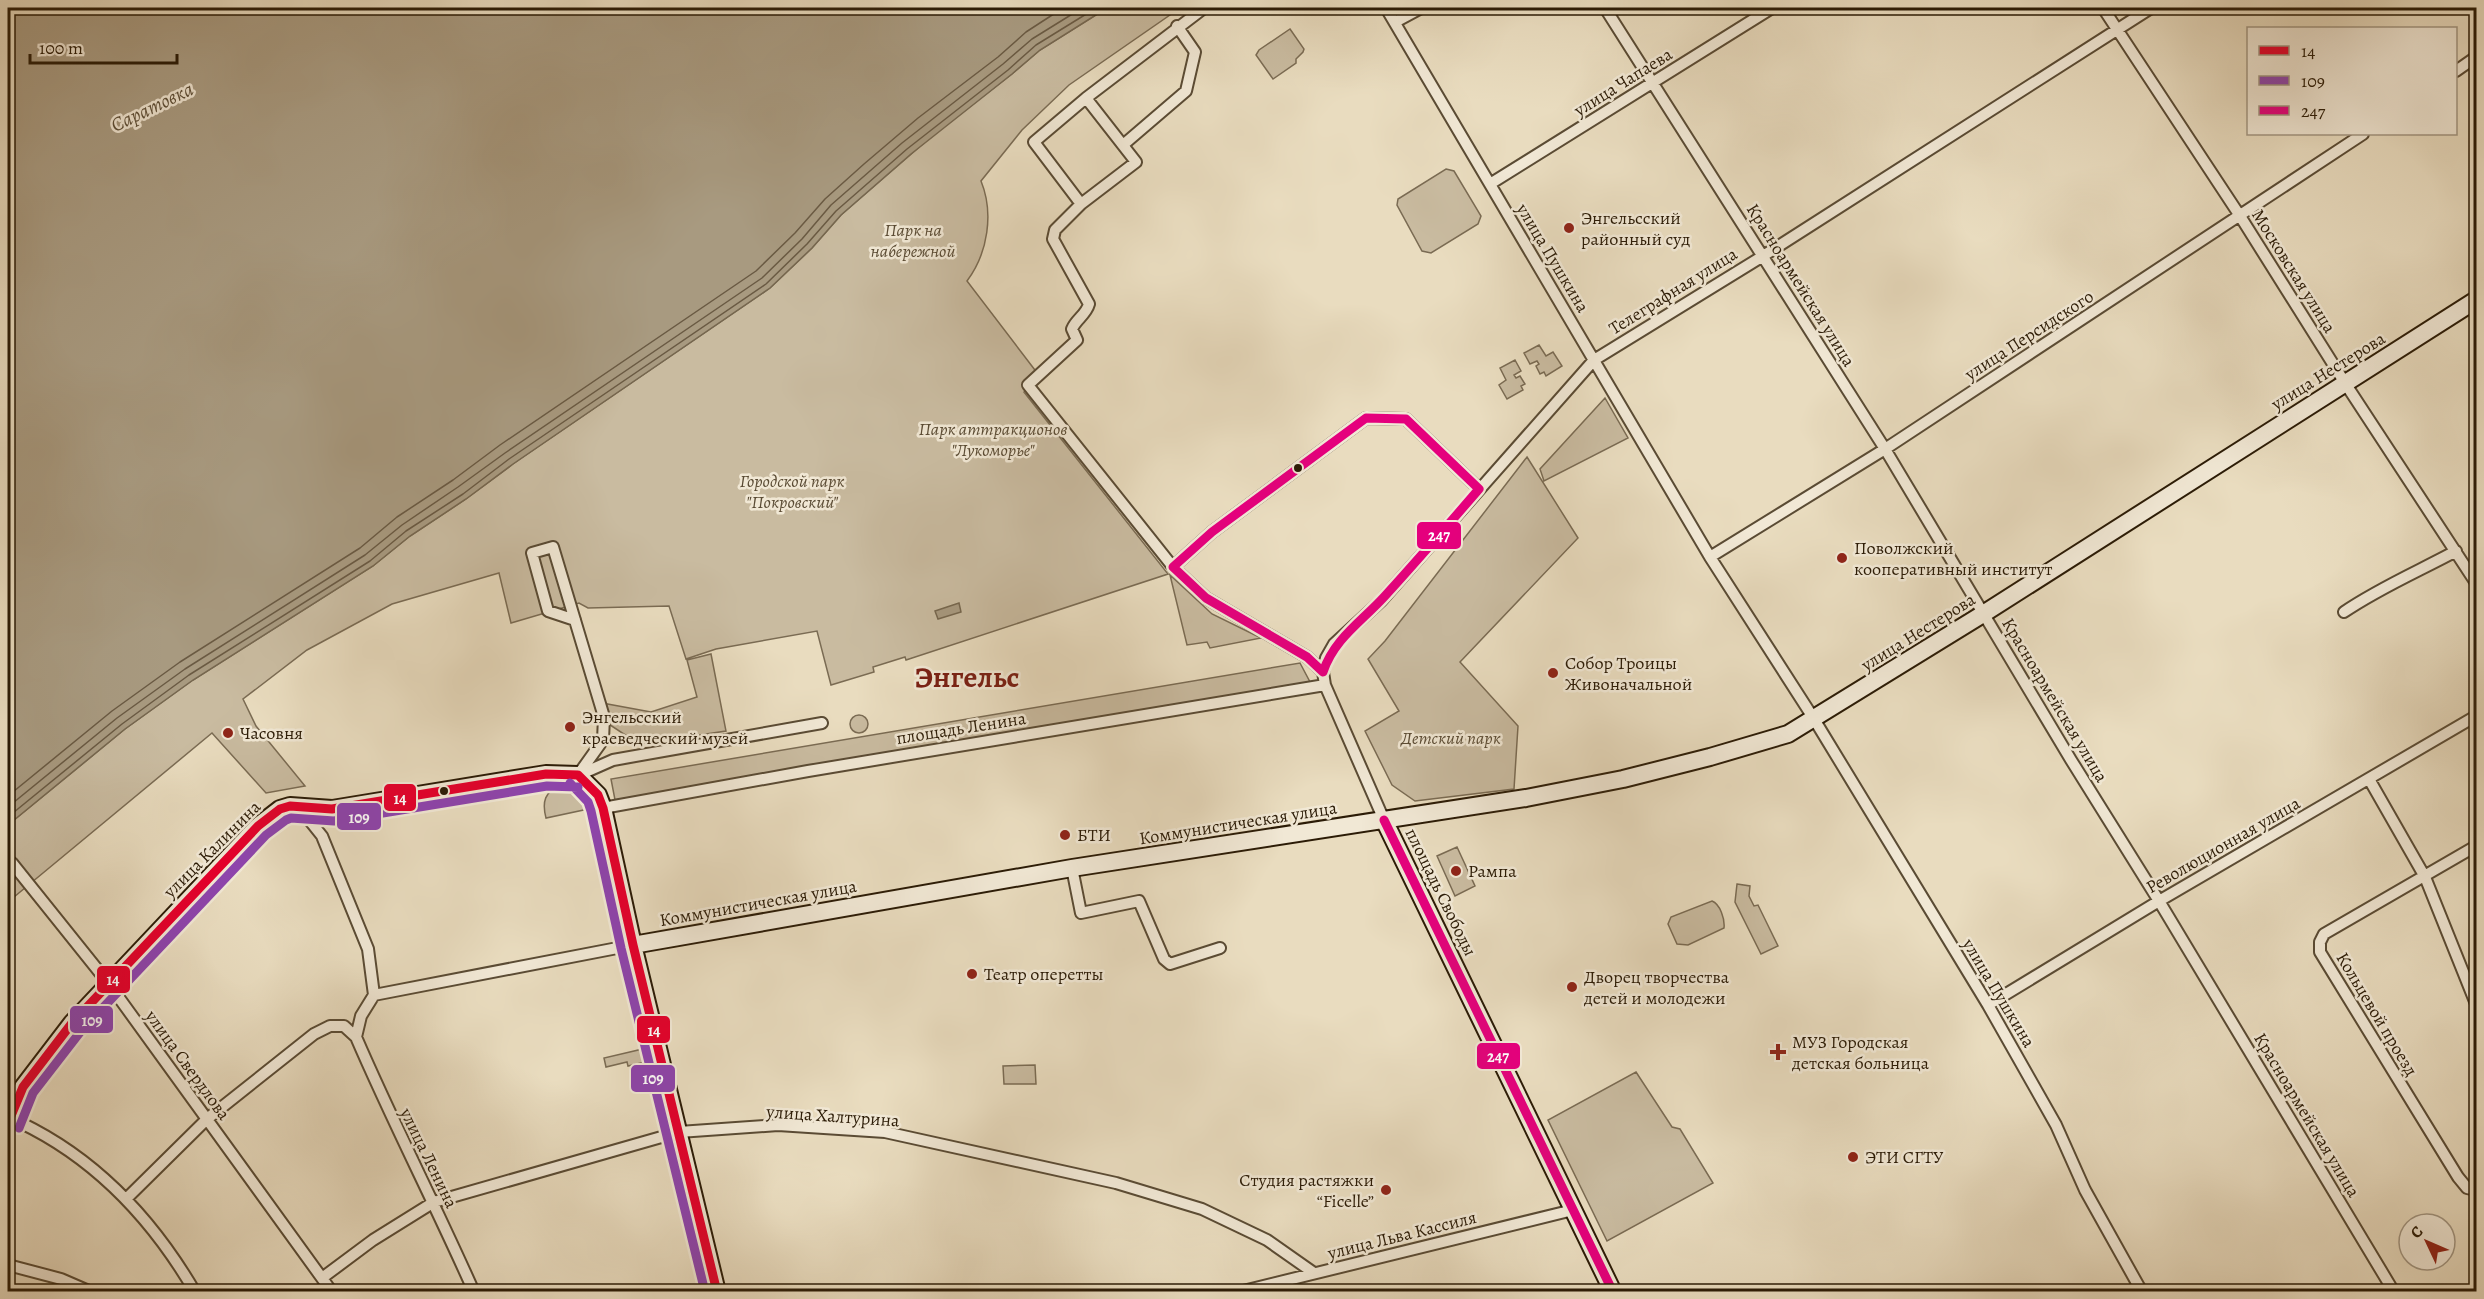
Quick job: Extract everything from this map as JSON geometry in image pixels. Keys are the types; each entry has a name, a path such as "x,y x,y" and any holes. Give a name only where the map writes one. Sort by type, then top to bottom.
{"main road":[{"name":"улица Нестерова","path":"1384,820 1526,798 1623,779 1788,734 1983,614 2476,300"},
{"name":"улица Калинина","path":"8,1119 23,1087 39,1062 72,1023 267,818 280,809 298,806 332,808 546,774 578,775"},
{"path":"578,775 590,784 603,808 633,945 717,1292"},
{"name":"Коммунистическая улица","path":"633,945 1072,868 1384,820"},
{"name":"площадь Свободы","path":"1384,820 1613,1292"}],"street":[{"path":"1081,204 1034,142 1177,26 1204,8"},
{"name":"улица Пушкина","path":"1386,8 1710,557 1814,720 1988,1005 2056,1125 2085,1190 2142,1291"},
{"path":"1395,22 1421,8"},
{"name":"Красноармейская улица","path":"1605,8 1885,449 2394,1292"},
{"name":"улица Чапаева","path":"1490,184 1772,8"},
{"name":"Московская улица","path":"2103,8 2476,583"},
{"name":"Телеграфная улица","path":"1323,672 1326,658 1334,644 1381,601 1594,360 1763,256 2151,8"},
{"path":"1123,145 1186,91 1195,52 1177,26"},
{"path":"2457,71 2476,57"},
{"path":"1086,98 1136,162 1081,204 1055,230 1053,239 1089,304 1087,311 1074,324 1072,330 1077,340 1028,385 1173,567 1206,598 1307,657 1323,672"},
{"name":"улица Персидского","path":"1710,557 1885,449 2362,135"},
{"path":"1173,567 1212,532 1366,418 1407,419 1479,489"},
{"path":"575,620 548,611 532,553 553,547 575,620 604,717 603,740 578,775"},
{"path":"2344,612 2366,596 2401,581 2456,550"},
{"name":"площадь Свободы","path":"1323,672 1325,685 1384,820"},
{"name":"площадь Ленина","path":"603,808 819,769 1325,685"},
{"name":"Революционная улица","path":"1988,1005 2159,901 2476,717"},
{"path":"578,775 613,760 822,723"},
{"path":"2369,779 2425,877 2476,1004"},
{"path":"127,1198 207,1119 314,1034 330,1026 344,1026 356,1037 361,1016 374,995 368,949 322,836 298,806"},
{"name":"Кольцевой проезд","path":"2476,846 2324,934 2320,942 2320,952 2458,1177 2467,1188 2476,1190"},
{"name":"улица Свердлова","path":"12,863 109,984 332,1292"},
{"path":"1072,868 1081,913 1139,901 1164,959 1170,964 1220,948"},
{"name":"Коммунистическая улица","path":"374,995 633,945"},
{"name":"улица Ленина","path":"356,1037 386,1109 434,1202 474,1292"},
{"path":"8,1119 52,1139 89,1165 127,1198 173,1254 195,1292"},
{"name":"улица Халтурина","path":"322,1278 373,1240 434,1202 679,1132 778,1125 885,1132 1116,1183 1202,1209 1267,1240 1314,1273"},
{"name":"улица Льва Кассиля","path":"1239,1292 1573,1210"},
{"path":"8,1265 61,1279 91,1292"}],"green space":[{"path":"1107,8 1180,8 1069,85 1022,130 981,181 987,206 987,232 980,258 967,281 1041,378 1024,392 1168,574 906,660 905,657 873,667 874,672 831,685 817,631 716,649 686,659 669,606 588,608 579,603 511,623 499,573 392,604 307,650 243,699 256,726 305,786 266,793 212,733 8,902 8,825 125,729 193,680 373,566 410,536 770,288 812,248 841,215 932,136 1040,50"},
{"path":"1290,29 1304,49 1303,52 1296,59 1296,63 1273,79 1256,55 1259,50"},
{"path":"1446,169 1454,171 1481,216 1478,224 1431,253 1422,251 1397,205 1398,199"},
{"path":"1539,345 1546,356 1553,352 1562,366 1546,376 1544,372 1540,374 1536,366 1539,364 1537,361 1530,364 1524,353"},
{"path":"1515,360 1521,371 1514,375 1516,378 1520,376 1525,384 1521,386 1523,390 1507,399 1499,385 1506,380 1500,368"},
{"path":"1605,398 1628,438 1544,481 1540,469"},
{"name":"Детский парк","path":"1527,457 1578,538 1460,662 1518,726 1514,789 1415,801 1392,785 1365,731 1399,711 1368,659 1385,641"},
{"path":"1170,575 1212,614 1261,638 1210,648 1207,642 1187,645"},
{"path":"711,654 726,731 639,744 607,723 602,703 651,712 697,697 687,660"},
{"path":"1300,663 1310,682 615,800 611,779"},
{"path":"859,715 865,718 868,724 865,730 859,733 853,730 850,724 853,718"},
{"path":"562,786 575,788 593,808 546,818 544,807 548,794"},
{"name":"Рампа","path":"1457,847 1475,886 1455,896 1437,856"},
{"path":"1737,884 1750,886 1749,896 1754,906 1758,905 1778,946 1761,954 1735,902"},
{"path":"1712,901 1721,912 1724,928 1688,945 1677,944 1668,924 1671,917"},
{"path":"647,1048 650,1061 628,1066 627,1062 606,1067 604,1058"},
{"path":"1035,1065 1036,1084 1004,1084 1003,1066"},
{"path":"1636,1072 1672,1127 1680,1129 1713,1183 1607,1241 1548,1120"}],"water":[{"name":"Саратовка","path":"8,8 1107,8 1040,50 911,154 841,215 812,248 770,288 410,536 373,566 193,680 125,729 8,825"},
{"path":"959,603 961,612 938,619 935,611"}],"transit line":[{"name":"247","path":"1366,418 1406,419 1479,489 1384,597 1341,640 1323,672 1307,657 1206,598 1173,567 1212,532 1366,418"},
{"name":"14","path":"8,1123 23,1087 72,1023 258,826 280,809 290,806 332,809 546,774 578,775"},
{"name":"14","path":"578,775 598,795 603,808 633,945 717,1292"},
{"name":"109","path":"570,783 588,802 591,811 621,948 705,1292"},
{"name":"109","path":"19,1128 33,1093 81,1031 266,835 286,820 291,818 334,821 547,786 578,787"},
{"name":"247","path":"1384,820 1613,1292"}],"place":[{"name":"Энгельсский районный суд","path":"1569,228"},
{"name":"Поволжский кооперативный институт","path":"1842,558"},
{"name":"Собор Троицы Живоначальной","path":"1553,673"},
{"name":"Энгельсский краеведческий музей","path":"570,727"},
{"name":"Часовня","path":"228,733"},
{"name":"БТИ","path":"1065,835"},
{"name":"Рампа","path":"1456,871"},
{"name":"Театр оперетты","path":"972,974"},
{"name":"Дворец творчества детей и молодежи","path":"1572,987"},
{"name":"МУЗ Городская детская больница","path":"1778,1052"},
{"name":"ЭТИ СГТУ","path":"1853,1157"},
{"name":"Студия растяжки “Ficelle”","path":"1386,1190"}],"district":[{"name":"Энгельс","path":"967,677"}],"park label":[{"name":"Парк на набережной","path":"913,240"},
{"name":"Парк аттракционов \"Лукоморье\"","path":"993,439"},
{"name":"Городской парк \"Покровский\"","path":"792,491"}]}
